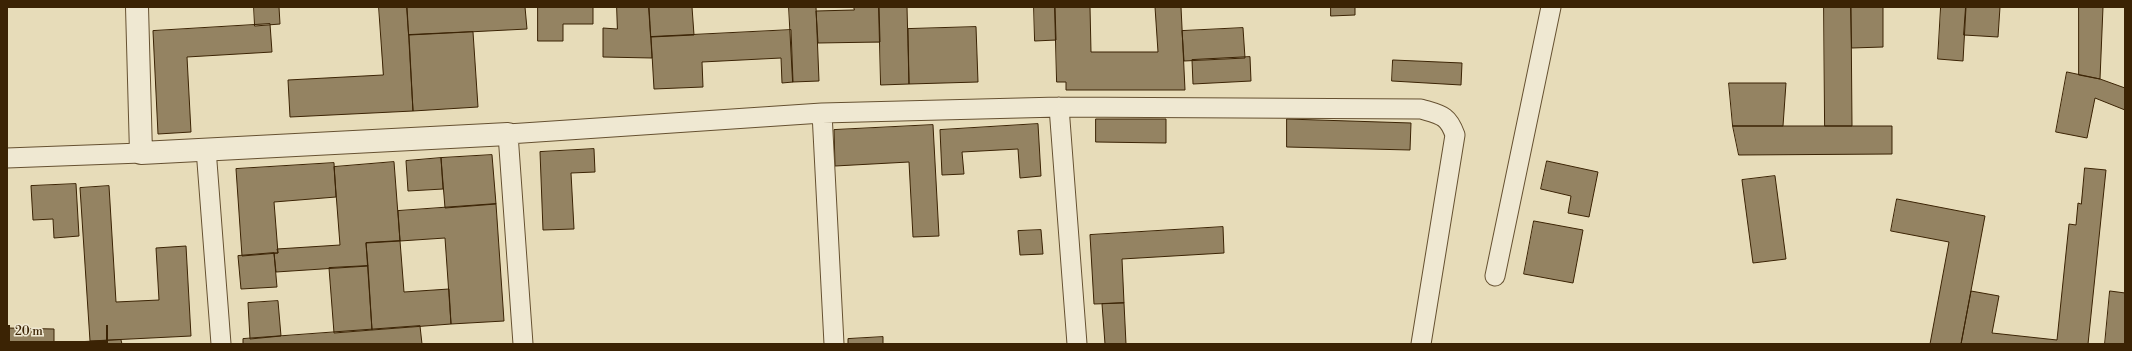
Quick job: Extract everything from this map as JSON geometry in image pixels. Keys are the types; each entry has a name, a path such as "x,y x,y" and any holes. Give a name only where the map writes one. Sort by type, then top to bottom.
{"street":[{"path":"137,7 141,153 508,134"}],"lane":[{"path":"1495,276 1551,7"},
{"path":"1059,107 1077,344"},
{"path":"523,344 508,134 822,113 1059,107 1421,109 1441,114 1450,122 1455,135 1421,344"},
{"path":"822,113 834,344"},
{"path":"206,149 221,344"},
{"path":"7,158 141,153"}],"building":[{"path":"254,7 279,7 280,24 255,26"},
{"path":"379,7 407,7 413,111 290,117 288,80 383,75"},
{"path":"407,7 525,7 527,29 409,35"},
{"path":"538,7 593,7 593,24 563,24 563,41 538,41"},
{"path":"617,7 649,7 652,58 603,57 603,28 617,29"},
{"path":"649,7 692,7 694,35 651,37"},
{"path":"789,7 816,7 819,81 793,82"},
{"path":"854,7 879,7 880,42 818,43 816,11 854,10"},
{"path":"879,7 907,7 909,84 881,85"},
{"path":"1034,7 1055,7 1056,40 1035,41"},
{"path":"1055,7 1090,7 1091,52 1158,52 1155,7 1181,7 1185,90 1066,90 1066,82 1057,82"},
{"path":"1331,7 1355,7 1355,15 1331,16"},
{"path":"1824,7 1851,7 1852,126 1825,126"},
{"path":"1851,7 1883,7 1883,47 1852,48"},
{"path":"1941,7 1966,7 1963,61 1938,59"},
{"path":"1966,7 2000,7 1998,37 1964,35"},
{"path":"2079,7 2103,7 2100,79 2079,75"},
{"path":"270,24 272,52 187,57 191,132 158,134 153,31"},
{"path":"976,27 978,82 909,84 908,29"},
{"path":"1243,28 1245,58 1184,61 1182,31"},
{"path":"791,30 793,82 782,83 781,58 702,62 703,87 654,89 651,37"},
{"path":"473,32 478,107 413,111 409,35"},
{"path":"1250,57 1251,81 1193,84 1192,60"},
{"path":"1393,60 1462,63 1461,85 1392,81"},
{"path":"2067,72 2100,79 2125,88 2125,110 2095,98 2087,138 2056,132"},
{"path":"1729,83 1786,83 1783,126 1733,126"},
{"path":"1096,119 1166,119 1166,143 1096,142"},
{"path":"1287,119 1411,123 1410,150 1287,147"},
{"path":"1038,124 1041,176 1020,178 1018,149 962,152 964,174 942,175 940,130"},
{"path":"933,125 939,236 913,237 909,162 835,166 834,130"},
{"path":"1733,126 1892,126 1892,154 1739,155"},
{"path":"594,149 595,172 571,173 574,229 543,230 540,152"},
{"path":"492,155 496,204 445,208 441,158"},
{"path":"441,158 443,189 408,191 406,161"},
{"path":"1547,161 1598,172 1589,217 1568,213 1571,196 1541,189"},
{"path":"394,162 400,241 366,243 368,266 276,272 274,253 278,253 277,249 340,245 334,167"},
{"path":"334,163 336,197 274,202 278,253 242,256 236,169"},
{"path":"2085,168 2106,170 2088,344 1961,344 1971,291 1999,296 1992,333 2057,340 2069,224 2076,225 2078,203 2081,204"},
{"path":"1775,176 1786,259 1753,263 1742,180"},
{"path":"76,184 79,236 54,238 53,219 33,220 31,186"},
{"path":"109,186 116,302 159,300 156,248 186,246 191,336 90,341 80,188"},
{"path":"1897,199 1985,216 1961,344 1930,344 1949,242 1891,231"},
{"path":"496,204 504,321 451,324 445,238 400,241 398,211"},
{"path":"1534,221 1583,230 1573,283 1524,274"},
{"path":"1223,227 1224,253 1122,259 1124,303 1094,304 1090,235"},
{"path":"1041,230 1043,254 1020,255 1018,231"},
{"path":"400,241 404,292 449,289 451,324 372,330 366,243"},
{"path":"274,253 277,287 241,289 238,256"},
{"path":"368,266 372,330 334,333 329,268"},
{"path":"2110,291 2125,293 2125,344 2105,344"},
{"path":"278,301 281,336 250,339 248,303"},
{"path":"1124,303 1126,344 1105,344 1102,304"},
{"path":"420,326 422,344 243,344 243,339"},
{"path":"7,328 54,329 54,344 7,344"},
{"path":"883,337 883,344 848,344 848,339"},
{"path":"121,340 122,344 83,344 83,342"}]}
